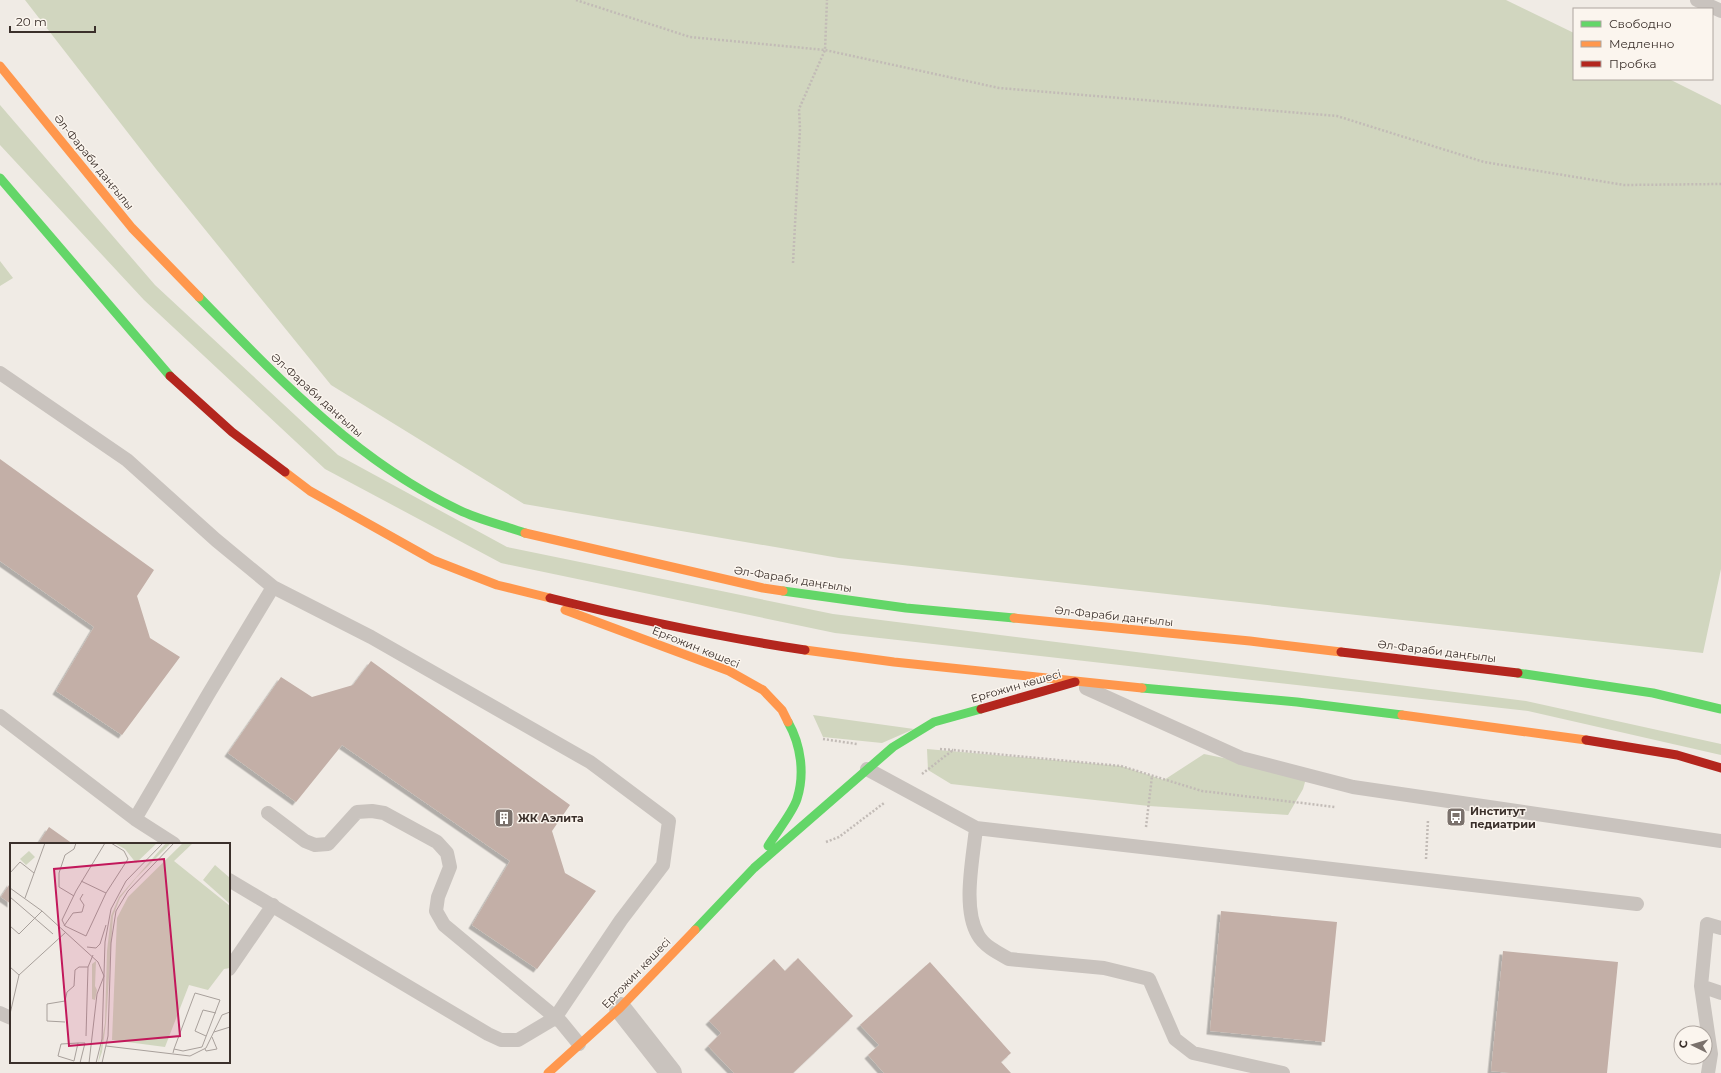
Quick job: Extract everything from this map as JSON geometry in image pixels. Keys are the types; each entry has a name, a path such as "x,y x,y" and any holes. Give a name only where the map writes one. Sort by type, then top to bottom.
{"main road":[{"name":"Әл-Фараби даңғылы","path":"0,66 132,228 273,373 340,434 396,476 460,511 529,534 763,588 906,608 1250,641 1547,676 1653,693 1721,709"},
{"path":"0,178 175,382 232,432 310,491 433,560 497,585 628,618 745,641 894,662 1075,682 1297,702 1448,720 1568,737 1669,754 1721,768"},
{"name":"Ерғожин көшесі","path":"497,585 729,671 763,690 782,710 796,736 802,774 797,800 754,868"},
{"name":"Ерғожин көшесі","path":"548,1073 620,1008 754,868 893,747 934,722 1075,682"}],"street":[{"path":"620,1008 670,1073"}],"lane":[{"path":"1697,0 1721,11"},
{"path":"0,373 127,460 216,540 274,587 371,637 590,762 669,821 663,865 621,920 554,1018 518,1040 501,1040 488,1034 230,881"},
{"path":"135,819 208,693 274,587"},
{"path":"1075,682 1241,758 1353,787 1721,841"},
{"path":"0,716 135,819 172,843"},
{"path":"867,769 976,828 1637,904"},
{"path":"268,813 305,841 315,845 328,844 357,812 372,811 384,813 437,842 447,853 450,867 438,897 436,911 444,924 570,1031 579,1044"},
{"path":"976,828 969,904 970,918 978,936 995,952 1009,959 1104,968 1149,979 1175,1039 1193,1053 1283,1073"},
{"path":"230,968 273,905"},
{"path":"1708,1073 1711,1054 1701,986 1707,924 1721,928"},
{"path":"1701,986 1721,993"},
{"path":"0,1012 10,1017"}],"path":[{"path":"576,0 690,37 825,50 999,88 1337,116 1484,162 1624,186 1721,184"},
{"path":"793,263 800,129 799,109 825,50 827,0"},
{"path":"820,739 863,745"},
{"path":"825,842 839,837 953,750 1121,766 1202,791 1342,808"},
{"path":"1146,831 1152,776"},
{"path":"1421,817 1428,818 1426,861"}],"green space":[{"path":"25,0 1506,0 1573,33 1573,80 1671,80 1721,105 1721,569 1703,653 839,558 524,504 331,385 156,169"},
{"path":"0,105 155,285 338,455 507,547 833,614 1526,701 1721,744 1721,755 1528,711 835,633 501,563 325,469 144,300 0,145"},
{"path":"0,261 13,278 0,286"},
{"path":"813,715 914,729 882,743 823,737"},
{"path":"927,749 1121,766 1164,780 1204,754 1307,775 1303,789 1288,815 1149,806 951,784 928,770"}],"building":[{"path":"0,459 154,570 137,596 150,638 180,657 122,735 56,691 94,627 0,561"},
{"name":"ЖК Аэлита","path":"371,661 570,805 552,831 565,873 596,891 537,969 472,925 510,861 342,745 296,802 228,753 281,677 312,697 353,685"},
{"path":"49,827 72,843 39,843"},
{"path":"10,884 10,903 1,897"},
{"path":"1221,911 1337,922 1325,1042 1210,1031"},
{"path":"1503,951 1618,962 1607,1073 1510,1073 1491,1071"},
{"path":"798,958 853,1016 793,1073 734,1073 708,1046 721,1033 709,1021 774,959 785,971"},
{"path":"930,962 1011,1053 1001,1062 1011,1073 884,1073 868,1055 879,1045 860,1025"}],"traffic: fast":[{"path":"0,178 170,376"},
{"path":"199,297 258,358 320,416 386,467 421,490 467,514 525,533"},
{"path":"783,591 906,608 1014,618"},
{"path":"1518,673 1653,693 1721,709"},
{"path":"1142,688 1297,702 1402,715"},
{"path":"695,930 754,868 893,747 934,722 981,709"},
{"path":"768,846 792,810 797,799 801,780 799,750 788,722"}],"traffic: slow":[{"path":"0,66 132,228 199,297"},
{"path":"285,472 310,491 433,560 497,585 550,598"},
{"path":"525,533 763,588 783,591"},
{"path":"565,610 729,671 763,690 782,710 788,722"},
{"path":"1014,618 1250,641 1341,652"},
{"path":"805,650 894,662 1142,688"},
{"path":"1402,715 1586,740"},
{"path":"548,1073 620,1008 695,930"}],"traffic: jam":[{"path":"170,376 232,432 285,472"},
{"path":"550,598 677,627 805,650"},
{"path":"1341,652 1518,673"},
{"path":"981,709 1075,682"},
{"path":"1586,740 1677,755 1721,768"}],"place":[{"name":"Институт педиатрии","path":"1456,817"},
{"name":"ЖК Аэлита","path":"504,818"}]}
